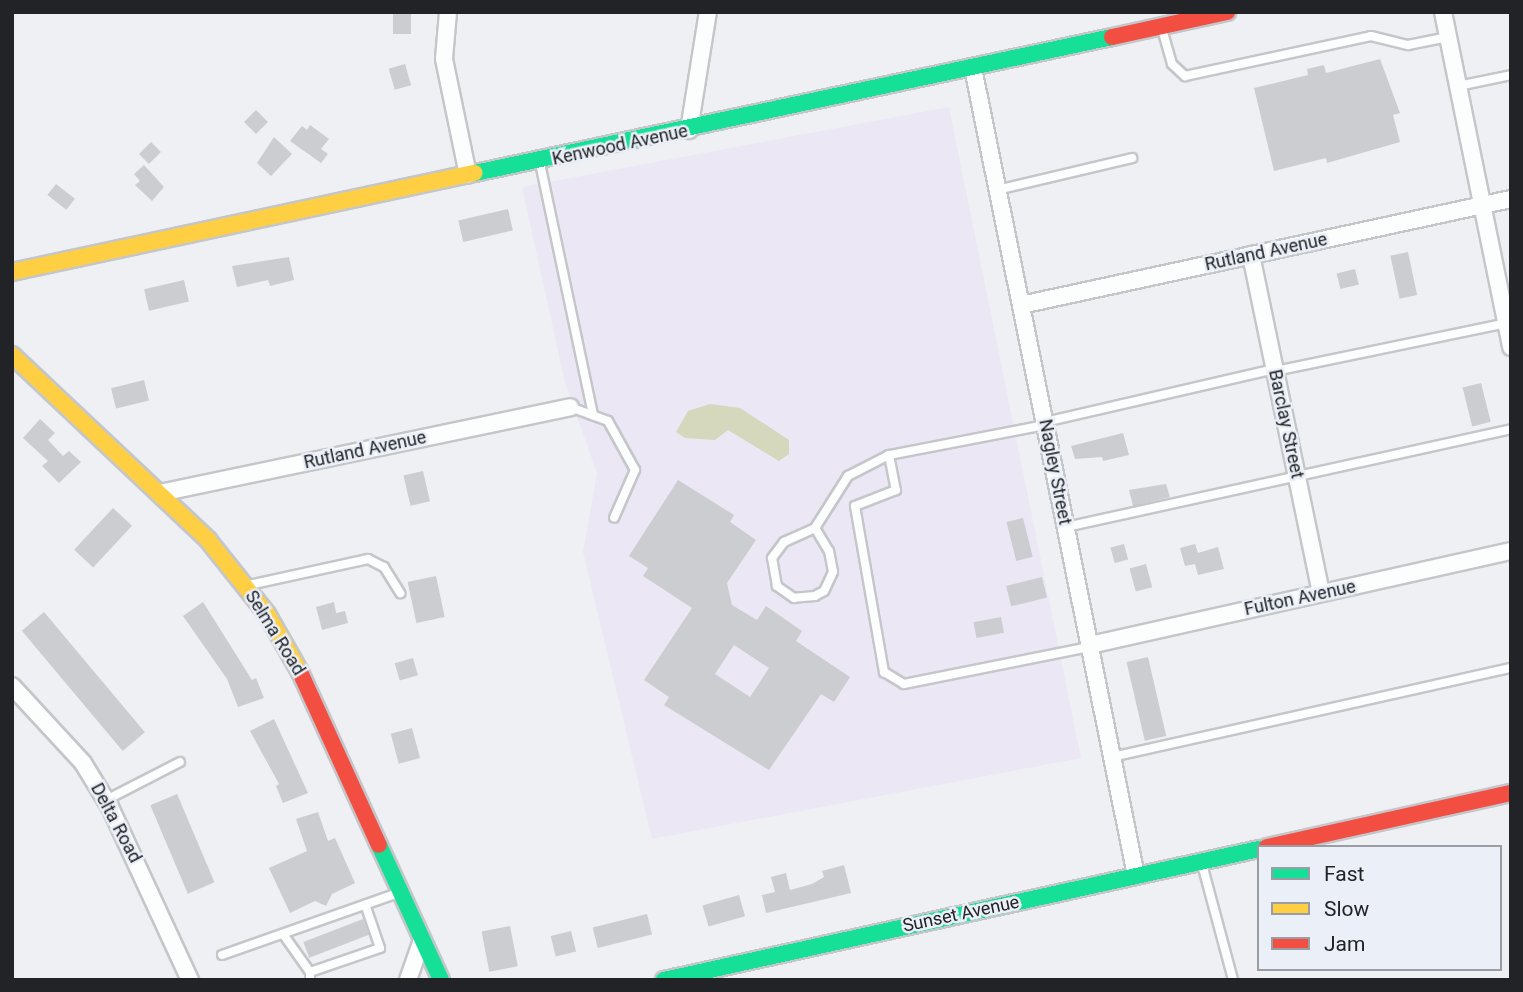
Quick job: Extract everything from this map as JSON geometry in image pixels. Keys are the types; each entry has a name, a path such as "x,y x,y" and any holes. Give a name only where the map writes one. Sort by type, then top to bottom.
{"street":[{"path":"448,12 444,59 468,175"},
{"path":"689,130 708,12"},
{"name":"Kenwood Avenue","path":"12,272 468,175 540,163 1227,12"},
{"path":"1443,12 1511,347"},
{"name":"Nagley Street","path":"973,68 1136,876"},
{"name":"Rutland Avenue","path":"1021,305 1511,199"},
{"name":"Barclay Street","path":"1251,255 1321,593"},
{"name":"Selma Road","path":"12,355 160,493 246,586 293,657 441,980"},
{"name":"Rutland Avenue","path":"160,493 570,407"},
{"name":"Fulton Avenue","path":"1090,646 1511,551"},
{"name":"Delta Road","path":"12,686 51,723 106,800 191,980"},
{"path":"1276,845 1511,793"},
{"name":"Sunset Avenue","path":"664,980 1257,849"},
{"path":"408,980 422,940"}],"lane":[{"path":"1161,27 1172,64 1185,76 1371,36 1408,45 1448,37"},
{"path":"1458,86 1511,75"},
{"path":"998,190 1132,158"},
{"path":"540,163 593,415"},
{"path":"815,528 829,551 834,572 824,591 794,598 777,586 772,558 784,542 815,528 848,476 889,455 1507,320"},
{"path":"570,407 608,421 635,470 614,518"},
{"path":"1066,527 1296,474 1511,429"},
{"path":"889,455 896,490 855,506 884,671 904,684 1090,646"},
{"path":"246,586 368,559 384,566 400,593"},
{"path":"1112,757 1511,668"},
{"path":"106,800 180,762"},
{"path":"1202,861 1233,980"},
{"path":"222,955 401,892"},
{"path":"283,934 310,976 380,948 365,904"}],"shaded area":[{"path":"949,107 1081,758 652,839 583,552 597,473 565,383 522,187"}],"green space":[{"path":"710,404 740,408 789,440 789,454 779,461 728,430 715,440 685,438 676,432 688,411"}],"building":[{"path":"393,12 411,12 411,34 393,34"},
{"path":"1380,59 1400,113 1393,115 1400,142 1327,163 1326,158 1274,171 1254,88 1308,75 1307,69 1324,65 1326,73"},
{"path":"405,64 411,85 395,90 389,69"},
{"path":"256,110 268,122 256,134 244,122"},
{"path":"310,125 329,139 321,149 328,154 321,163 290,141 302,126 307,130"},
{"path":"274,137 292,154 271,176 257,163"},
{"path":"151,142 161,152 149,164 139,154"},
{"path":"144,165 164,187 152,201 135,185 140,181 134,174"},
{"path":"56,184 75,199 66,210 47,195"},
{"path":"508,209 513,230 463,242 458,220"},
{"path":"1408,252 1417,295 1400,299 1390,256"},
{"path":"289,257 294,280 270,286 268,280 237,287 232,266"},
{"path":"1355,269 1359,285 1340,289 1337,274"},
{"path":"184,280 189,301 149,311 144,289"},
{"path":"144,380 149,400 116,409 111,388"},
{"path":"1481,383 1491,422 1472,426 1463,388"},
{"path":"40,419 55,433 48,440 63,456 69,451 81,462 59,483 42,466 48,461 23,438"},
{"path":"1123,433 1129,455 1103,461 1102,457 1075,459 1071,446"},
{"path":"423,471 430,501 410,506 404,475"},
{"path":"678,480 734,515 730,522 756,540 727,583 732,605 757,620 766,606 802,631 796,641 850,677 834,702 821,694 769,770 664,705 669,697 644,680 692,608 643,576 648,568 629,556","holes":["734,645 769,668 750,697 715,674"]},
{"path":"1166,484 1170,497 1133,506 1129,490"},
{"path":"113,508 132,526 93,567 74,550"},
{"path":"1023,518 1033,557 1016,561 1007,522"},
{"path":"1124,544 1128,559 1115,563 1110,548"},
{"path":"1195,544 1198,553 1218,547 1224,569 1198,575 1195,564 1185,566 1180,548"},
{"path":"1146,564 1152,587 1136,592 1130,568"},
{"path":"436,576 445,617 416,623 408,582"},
{"path":"1042,577 1047,597 1011,606 1006,586"},
{"path":"203,602 252,680 256,678 264,698 238,707 227,679 183,616"},
{"path":"334,602 336,613 345,611 348,623 322,630 316,607"},
{"path":"44,612 145,732 123,751 22,631"},
{"path":"1001,617 1004,633 977,638 974,622"},
{"path":"1148,657 1166,736 1145,741 1127,662"},
{"path":"413,658 418,675 400,681 395,663"},
{"path":"274,719 308,793 283,803 276,786 279,784 250,731"},
{"path":"412,728 420,758 399,764 391,734"},
{"path":"177,794 215,882 188,894 150,805"},
{"path":"318,812 328,841 335,838 355,883 332,894 326,906 315,901 290,913 269,868 307,851 296,819"},
{"path":"844,865 851,893 766,913 762,895 775,892 771,877 786,873 790,890 812,884 824,877 822,871"},
{"path":"739,895 745,916 709,927 702,905"},
{"path":"647,914 652,934 598,948 593,928"},
{"path":"363,919 369,935 309,958 303,942"},
{"path":"510,926 518,966 489,972 482,932"},
{"path":"571,931 576,951 556,956 551,936"}],"traffic: fast":[{"path":"475,173 1112,37"},
{"path":"379,845 441,980"},
{"path":"664,980 1257,849"}],"traffic: slow":[{"path":"12,272 475,173"},
{"path":"12,355 208,540 267,614 300,672"}],"traffic: jam":[{"path":"1112,37 1227,12"},
{"path":"300,672 379,845"},
{"path":"1276,845 1511,793"}]}
